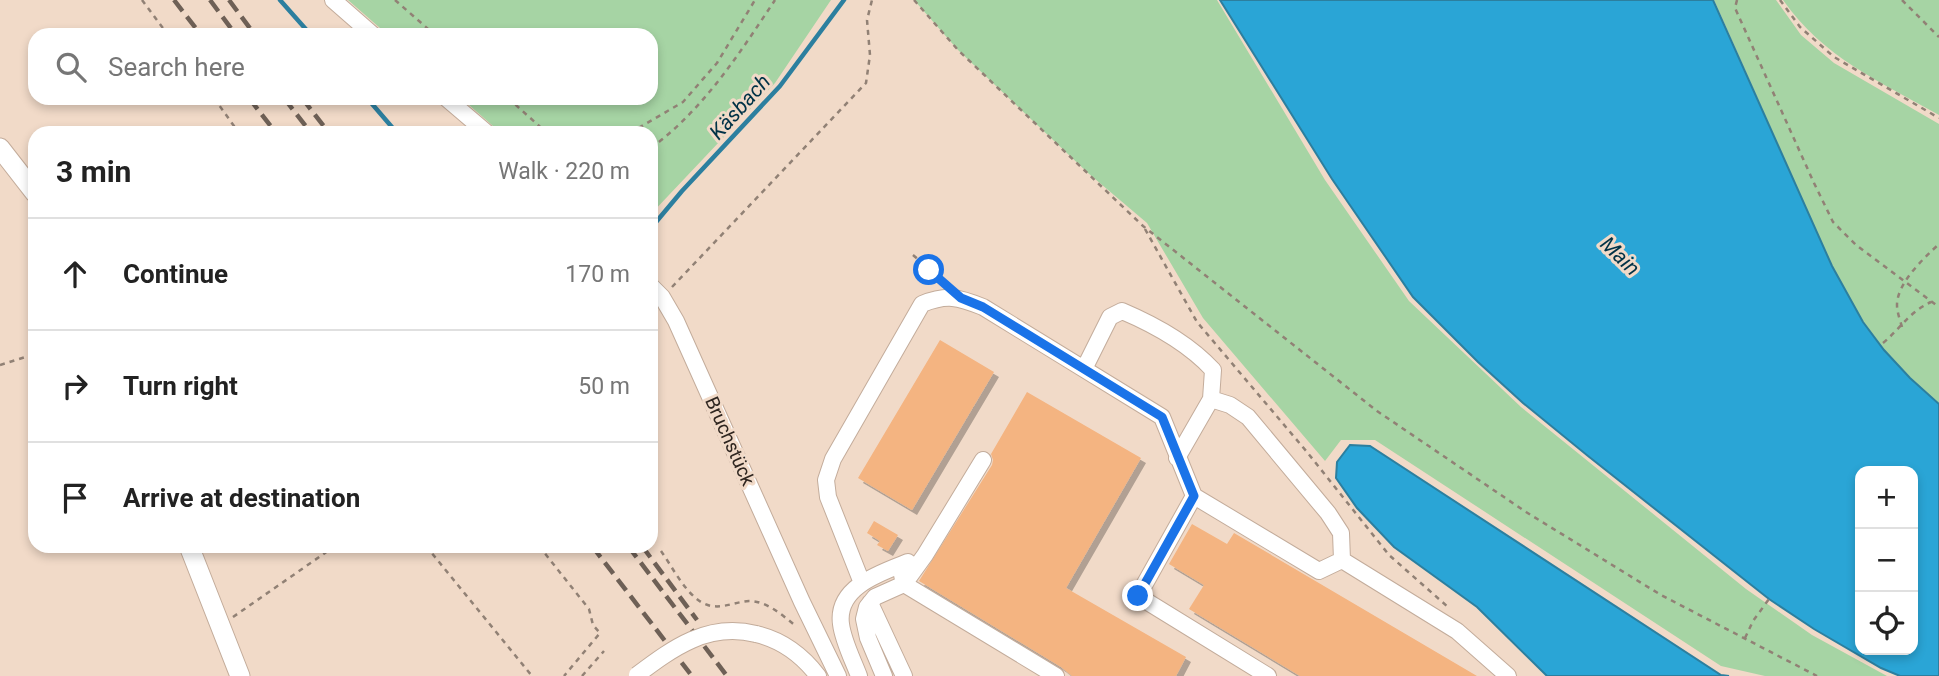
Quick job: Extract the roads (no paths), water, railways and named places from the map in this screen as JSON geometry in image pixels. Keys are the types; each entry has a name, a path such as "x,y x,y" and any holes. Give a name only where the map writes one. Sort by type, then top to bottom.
{"main road":[{"path":"0,148 28,184"},
{"path":"192,553 240,676"}],"street":[{"path":"333,0 365,28"},
{"path":"454,105 479,126"},
{"name":"Bruchstück","path":"658,294 676,321 838,676"},
{"path":"862,583 828,497 826,480 833,459 922,304 940,297 961,298 983,307 1162,417 1194,496 1319,571 1342,560"},
{"path":"1084,369 1110,317 1122,311 1143,320 1199,355 1213,370 1211,399 1177,458"},
{"path":"1211,399 1230,405 1248,417 1328,513 1341,533 1342,560"},
{"path":"884,676 873,652 864,619 870,603 875,597 904,584 925,555 983,460"},
{"path":"1194,496 1138,596 1268,676"},
{"path":"859,676 841,623 843,602 862,583 925,555"},
{"path":"1342,560 1457,631 1508,676"},
{"path":"900,565 904,584 1056,676"},
{"path":"870,603 904,676"},
{"path":"636,676 680,644 696,637 730,631 756,634 781,643 796,652 818,676"}],"water":[{"name":"Main","path":"1220,0 1713,0 1832,266 1863,322 1884,350 1939,404 1939,676 1900,676 1859,655 1918,655 1918,466 1855,466 1855,653 1769,599 1588,456 1523,403 1413,297 1332,179"},
{"path":"1350,445 1370,446 1721,675 1729,676 1547,676 1477,607 1394,547 1357,508 1336,478 1337,462"}],"waterway":[{"path":"280,0 305,28"},
{"name":"Käsbach","path":"658,220 780,86 844,0"},
{"path":"373,105 391,126"}],"railway":[{"path":"174,0 196,28"},
{"path":"210,0 231,28"},
{"path":"229,0 250,28"},
{"path":"254,105 271,126"},
{"path":"289,105 306,126"},
{"path":"307,105 324,126"},
{"path":"597,553 692,676"},
{"path":"633,553 727,676"},
{"path":"647,553 697,620"}]}
